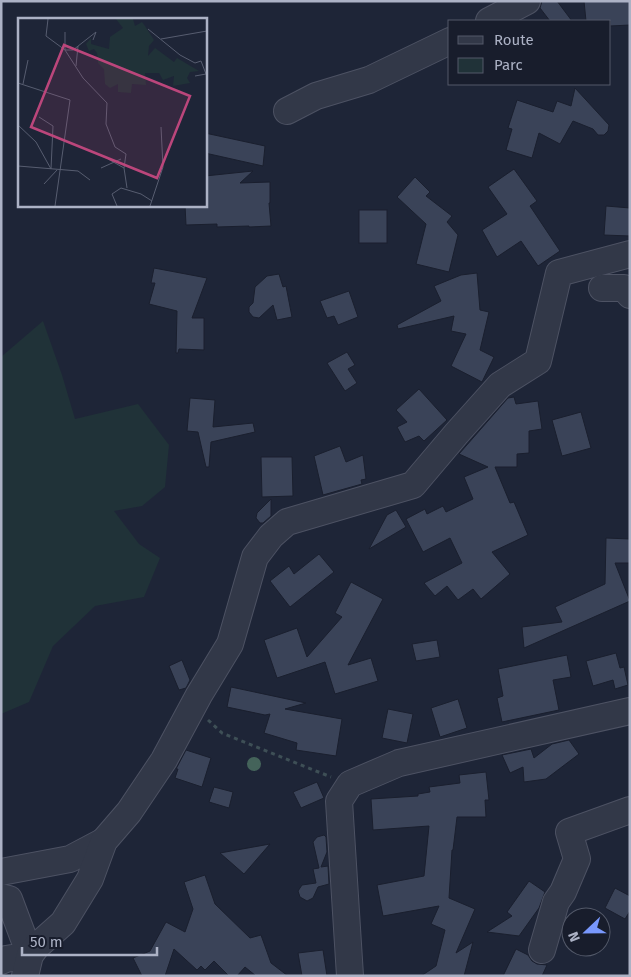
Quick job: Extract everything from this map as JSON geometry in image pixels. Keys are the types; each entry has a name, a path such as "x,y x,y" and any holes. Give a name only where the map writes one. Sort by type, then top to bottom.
{"street":[{"path":"491,20 527,1"},
{"path":"288,111 316,96 369,80 448,42"},
{"path":"28,966 36,947 63,923 90,879 104,841 129,812 164,760 192,707 230,644 255,558 270,536 287,522 413,486 457,432 500,385 538,361 559,273 630,254"},
{"path":"602,288 624,288 630,295"},
{"path":"350,976 339,801 350,784 399,763 630,711"},
{"path":"542,950 556,902 563,892 577,859 569,832 630,810"},
{"path":"1,872 70,859 104,841"},
{"path":"1,898 9,900 28,966"},
{"path":"1,961 6,959 28,966"}],"path":[{"path":"192,707 222,733 350,784"}],"green space":[{"path":"43,321 75,419 138,404 169,445 165,487 142,506 114,511 139,544 160,558 144,597 95,606 53,646 29,702 1,714 1,357"}],"building":[{"path":"542,1 557,1 571,20 549,20 540,8"},
{"path":"584,1 630,1 630,25 611,26 611,20 586,20"},
{"path":"575,88 609,125 608,131 604,135 598,135 593,129 573,121 560,144 539,133 532,158 506,150 512,129 508,128 517,100 553,112 557,101 571,106"},
{"path":"206,133 265,146 263,166 206,153"},
{"path":"514,169 537,201 530,206 560,251 538,266 521,241 497,257 482,230 507,214 488,187"},
{"path":"253,171 240,183 270,182 271,226 217,227 217,224 186,225 185,206 206,206 206,176"},
{"path":"415,177 430,192 426,196 452,216 447,222 458,235 449,272 416,264 426,224 397,197"},
{"path":"606,206 630,208 630,236 604,235"},
{"path":"359,210 387,210 387,243 359,243"},
{"path":"154,268 207,278 192,318 204,318 204,350 179,349 178,353 176,353 177,311 149,304 155,283 151,283"},
{"path":"477,273 480,310 489,312 480,350 494,357 482,382 451,366 466,334 451,331 454,316 398,329 397,325 441,301 434,286 461,275"},
{"path":"279,274 283,287 286,286 292,317 277,320 273,305 259,318 253,317 249,312 249,307 253,303 255,287 267,276"},
{"path":"349,291 358,317 338,325 334,316 327,318 320,301"},
{"path":"347,352 355,365 348,369 357,383 345,391 327,363"},
{"path":"419,389 447,420 424,441 419,436 405,442 397,427 407,422 396,410"},
{"path":"514,397 516,404 538,401 542,429 529,431 529,453 517,454 517,467 495,467 510,503 514,502 528,535 492,552 510,574 481,599 473,589 458,600 447,586 435,596 424,583 462,563 450,538 423,552 406,519 425,509 427,514 443,506 446,512 473,499 464,477 488,467 459,454 508,398"},
{"path":"190,398 215,400 213,427 253,423 255,432 211,442 209,467 206,467 198,432 187,431"},
{"path":"581,412 591,448 562,456 552,420"},
{"path":"340,446 346,462 363,455 366,479 361,480 362,484 323,495 314,456"},
{"path":"261,457 292,457 293,496 262,497"},
{"path":"271,499 271,516 263,523 260,523 256,518 257,513"},
{"path":"396,510 406,527 369,549 387,515"},
{"path":"606,538 630,539 630,563 615,563 630,601 524,648 522,627 562,622 555,607 605,584"},
{"path":"319,554 334,572 290,607 270,581 289,566 294,574"},
{"path":"351,582 383,599 348,665 371,658 378,681 335,694 325,662 277,678 264,640 297,628 307,657 342,617 335,613"},
{"path":"437,640 440,657 416,661 412,644"},
{"path":"616,653 620,668 624,667 628,685 615,689 613,680 593,686 586,661"},
{"path":"567,655 571,677 553,680 559,710 502,722 497,698 503,696 498,669"},
{"path":"182,660 190,680 186,688 179,690 169,666"},
{"path":"231,687 306,703 285,709 342,719 336,756 296,750 297,743 264,733 270,714 265,715 227,707"},
{"path":"458,699 467,728 440,737 431,708"},
{"path":"388,709 413,714 407,743 382,738"},
{"path":"569,740 579,754 546,779 524,782 523,767 510,773 502,755 531,749 534,758 552,744"},
{"path":"186,750 211,758 202,787 175,778 178,769 176,769"},
{"path":"486,772 489,800 485,800 486,817 457,817 452,850 449,898 475,909 456,953 473,942 464,976 421,976 436,966 445,930 431,924 439,906 383,916 377,885 424,876 429,826 373,830 371,799 418,796 418,794 430,792 429,787 460,783 459,775"},
{"path":"317,782 324,798 301,808 293,792"},
{"path":"214,787 233,792 229,808 209,802"},
{"path":"324,835 326,837 327,852 321,867 328,866 329,884 318,887 313,898 307,901 300,897 298,891 302,885 316,883 313,869 319,868 313,842 317,837"},
{"path":"270,844 244,874 220,853"},
{"path":"205,875 215,904 250,938 261,935 271,963 288,976 256,976 245,967 237,976 229,976 214,961 205,970 201,966 197,970 174,949 165,976 142,976 133,958 150,951 166,922 185,932 193,909 184,882"},
{"path":"529,881 545,892 539,908 519,936 487,932 512,916 507,912"},
{"path":"615,888 630,896 630,911 625,919 611,911 611,907 606,907"},
{"path":"516,949 528,955 537,964 547,965 542,976 503,976"},
{"path":"323,950 327,976 302,976 298,953"}]}
